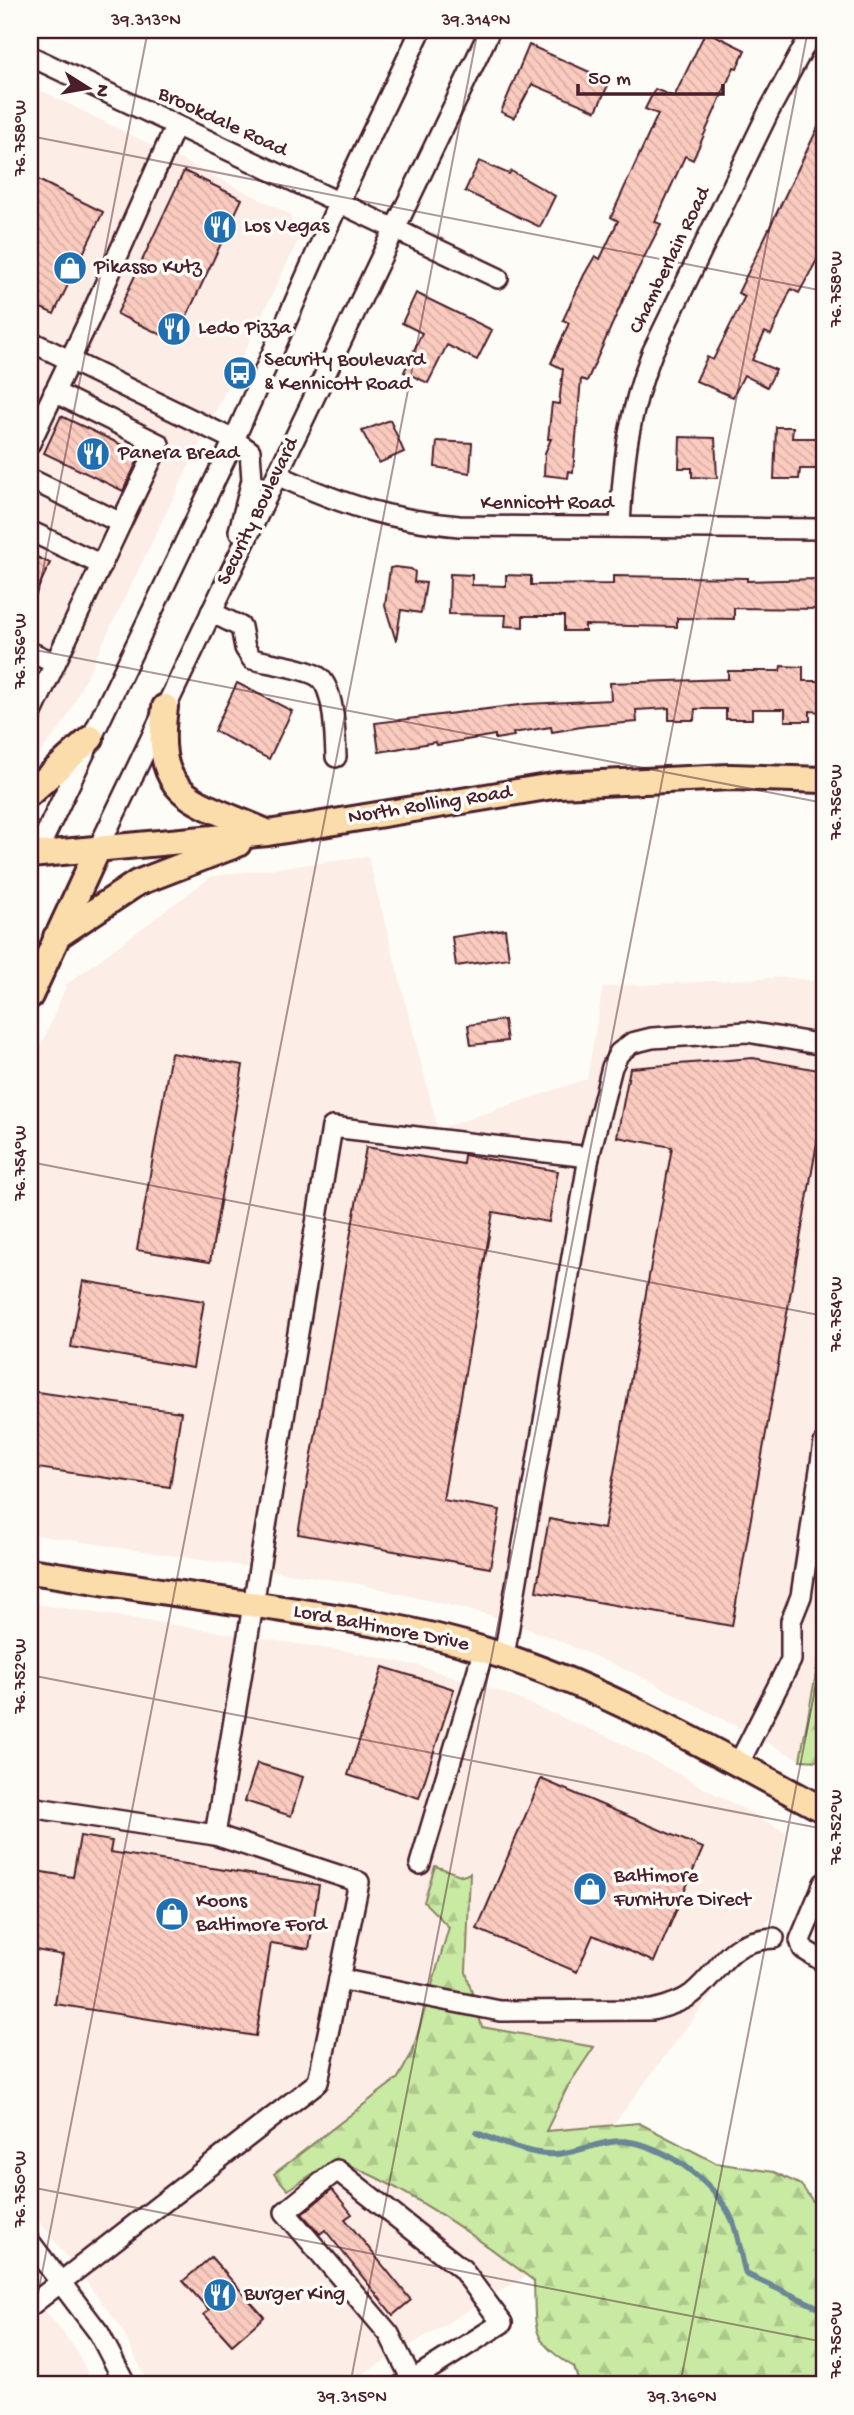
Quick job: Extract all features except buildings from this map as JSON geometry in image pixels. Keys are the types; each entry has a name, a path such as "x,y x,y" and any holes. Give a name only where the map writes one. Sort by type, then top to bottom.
{"main road":[{"path":"165,706 160,741 168,774 187,796 268,833"},
{"path":"30,793 92,738"},
{"name":"North Rolling Road","path":"32,856 268,833 559,785 730,777 824,780"},
{"path":"56,937 136,883 268,833"},
{"name":"Security Boulevard","path":"30,996 98,849"},
{"name":"Lord Baltimore Drive","path":"30,1571 387,1626 494,1653 625,1706 824,1810"}],"street":[{"path":"32,856 92,738 234,440 338,204 421,30"},
{"name":"Security Boulevard","path":"98,849 490,30"},
{"name":"Chamberlain Road","path":"620,527 626,432 635,394 652,353 769,111 814,30"},
{"name":"Brookdale Road","path":"30,57 498,278"},
{"path":"30,443 175,127"},
{"path":"30,341 250,450 252,480 222,589"},
{"path":"32,707 159,444 54,393"},
{"name":"Kennicott Road","path":"277,475 341,503 420,522 459,526 824,529"},
{"path":"30,480 121,523"},
{"path":"30,531 102,565"},
{"path":"211,612 241,627 245,649 252,659 319,676 326,686 333,713 336,757"},
{"path":"30,652 55,663"},
{"path":"420,1864 494,1653 589,1157 612,1067 620,1053 632,1043 652,1038 747,1032 824,1045"},
{"path":"215,1835 251,1604 332,1127 589,1157"},
{"path":"738,1765 791,1660 791,1621 802,1596 824,1443"},
{"path":"30,1807 215,1835 359,1882 318,2082 30,2306"},
{"path":"824,1883 800,1941 803,1949 824,1962"},
{"path":"339,1979 500,2011 652,2010 670,2006 692,1994 740,1945 775,1938"},
{"path":"337,2170 462,2269 502,2323 410,2383 388,2334 285,2212 337,2170"},
{"path":"30,2242 99,2333 126,2385"}],"shaded area":[{"path":"30,85 290,214 298,241 65,721 30,766"},
{"path":"368,857 438,1129 587,1079 603,987 786,977 824,983 824,1630 800,1760 643,1677 553,1638 490,1615 355,1583 30,1534 30,1072 67,984 212,876"},
{"path":"30,1603 350,1652 420,1666 501,1692 611,1738 786,1832 770,1917 535,2228 544,2265 344,2385 149,2385 120,2326 30,2209"},
{"path":"30,2292 74,2347 94,2385 30,2385"}],"green space":[{"path":"824,1630 824,1738 820,1761 800,1760"},
{"path":"435,1866 463,1876 470,1873 466,1972 482,2027 594,2047 568,2086 546,2131 639,2123 716,2163 774,2172 801,2185 824,2216 824,2385 580,2385 574,2367 549,2349 538,2332 534,2281 488,2246 388,2183 335,2159 288,2190 274,2174 398,2078 412,2053 449,1927 424,1902"}],"waterway":[{"path":"477,2133 522,2150 538,2153 565,2153 611,2142 628,2142 665,2154 699,2178 725,2207 735,2228 746,2274 824,2310"}],"place":[{"name":"Los Vegas","path":"220,227"},
{"name":"Pikasso Kutz","path":"70,268"},
{"name":"Ledo Pizza","path":"174,329"},
{"name":"Security Boulevard & Kennicott Road","path":"240,373"},
{"name":"Panera Bread","path":"93,454"},
{"name":"Baltimore Furniture Direct","path":"590,1889"},
{"name":"Koons Baltimore Ford","path":"172,1914"},
{"name":"Burger King","path":"220,2295"}]}
